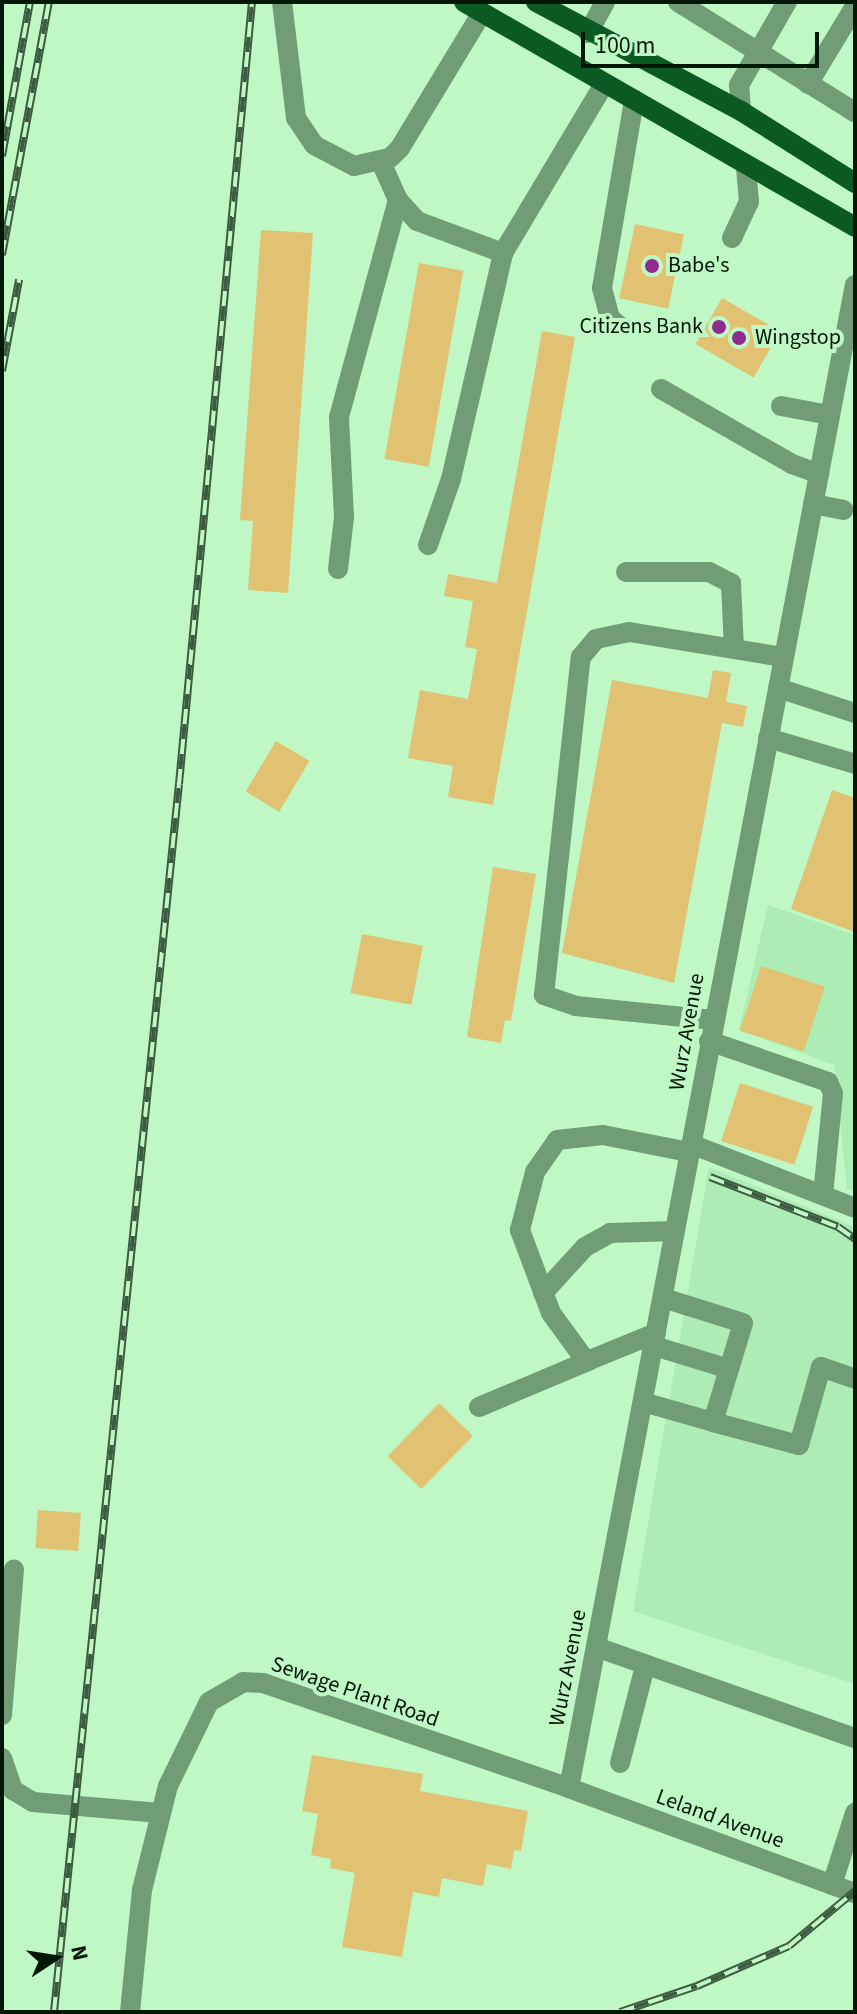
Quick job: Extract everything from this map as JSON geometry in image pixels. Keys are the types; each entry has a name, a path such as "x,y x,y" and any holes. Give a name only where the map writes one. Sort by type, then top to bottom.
{"main road":[{"path":"464,2 855,227"},
{"path":"536,2 588,33 741,111 855,183"}],"street":[{"path":"282,2 296,118 314,145 336,160 354,166 381,162 400,148 481,14"},
{"path":"588,33 605,2"},
{"path":"678,2 759,54 855,96"},
{"path":"711,96 739,85 787,2"},
{"path":"811,78 855,6"},
{"path":"811,78 855,112"},
{"path":"428,545 451,479 503,253 604,84"},
{"path":"739,85 741,111"},
{"path":"621,327 610,318 602,288 634,100"},
{"path":"381,162 398,200 417,221 503,253"},
{"path":"732,238 749,202 746,165"},
{"path":"338,569 344,517 339,417 398,200"},
{"name":"Wurz Avenue","path":"569,1788 829,415 845,381 855,285"},
{"path":"661,389 792,464 819,474"},
{"path":"781,406 829,415"},
{"path":"813,504 843,510"},
{"path":"626,572 709,572 731,583 734,648"},
{"path":"713,1020 576,1006 544,995 581,657 596,639 629,632 784,657"},
{"path":"778,688 855,713"},
{"path":"768,738 855,764"},
{"path":"709,1041 828,1082 833,1093 823,1195"},
{"path":"590,1360 583,1357 551,1313 520,1230 526,1197 547,1149 557,1140 603,1135 690,1148 855,1208"},
{"path":"543,1293 585,1247 610,1233 675,1231"},
{"path":"663,1298 743,1323 713,1422"},
{"path":"479,1407 590,1360 655,1339 729,1369"},
{"path":"643,1402 799,1445 821,1367 855,1379"},
{"path":"2,1715 14,1569"},
{"path":"596,1647 855,1738"},
{"path":"620,1763 645,1666"},
{"name":"Sewage Plant Road","path":"130,2012 142,1890 160,1813 201,1714 228,1687 243,1682 263,1683 569,1788"},
{"path":"2,1758 13,1790 33,1802 160,1813"},
{"name":"Leland Avenue","path":"569,1788 855,1893"},
{"path":"832,1885 855,1813"}],"shaded area":[{"path":"768,905 855,935 855,1191 847,1189 834,1065 739,1030"},
{"path":"709,1167 855,1227 855,1684 633,1611"}],"building":[{"name":"Babe's","path":"635,224 684,234 668,309 619,298"},
{"path":"261,230 313,233 288,593 248,590 253,521 240,520"},
{"path":"419,263 463,271 429,467 384,459"},
{"path":"722,298 780,332 754,377 696,344"},
{"path":"542,331 575,337 493,805 448,797 453,766 408,758 420,690 468,699 477,649 465,647 473,601 444,596 448,574 497,583"},
{"path":"713,670 731,673 726,702 747,706 743,727 722,723 674,983 562,953 612,680 708,698"},
{"path":"276,741 309,761 279,812 246,792"},
{"path":"832,790 855,798 855,932 791,909"},
{"path":"493,867 536,874 511,1021 505,1020 501,1043 467,1037"},
{"path":"362,934 423,946 411,1005 351,993"},
{"path":"761,966 825,987 804,1051 740,1031"},
{"path":"740,1083 813,1107 794,1165 721,1141"},
{"path":"439,1403 473,1436 421,1489 388,1456"},
{"path":"38,1510 81,1513 78,1551 35,1548"},
{"path":"312,1755 423,1774 420,1791 528,1811 521,1851 514,1850 511,1869 487,1864 483,1886 442,1878 439,1897 413,1892 402,1957 342,1947 355,1873 330,1868 331,1859 311,1855 318,1814 302,1811"}],"railway":[{"path":"2,156 30,2"},
{"path":"2,255 49,2"},
{"path":"54,2012 179,784 252,2"},
{"path":"2,371 19,280"},
{"path":"710,1177 838,1227 855,1239"},
{"path":"620,2012 697,1986 789,1946 855,1891"}],"place":[{"name":"Babe's","path":"652,266"},
{"name":"Citizens Bank","path":"719,327"},
{"name":"Wingstop","path":"739,338"}]}
